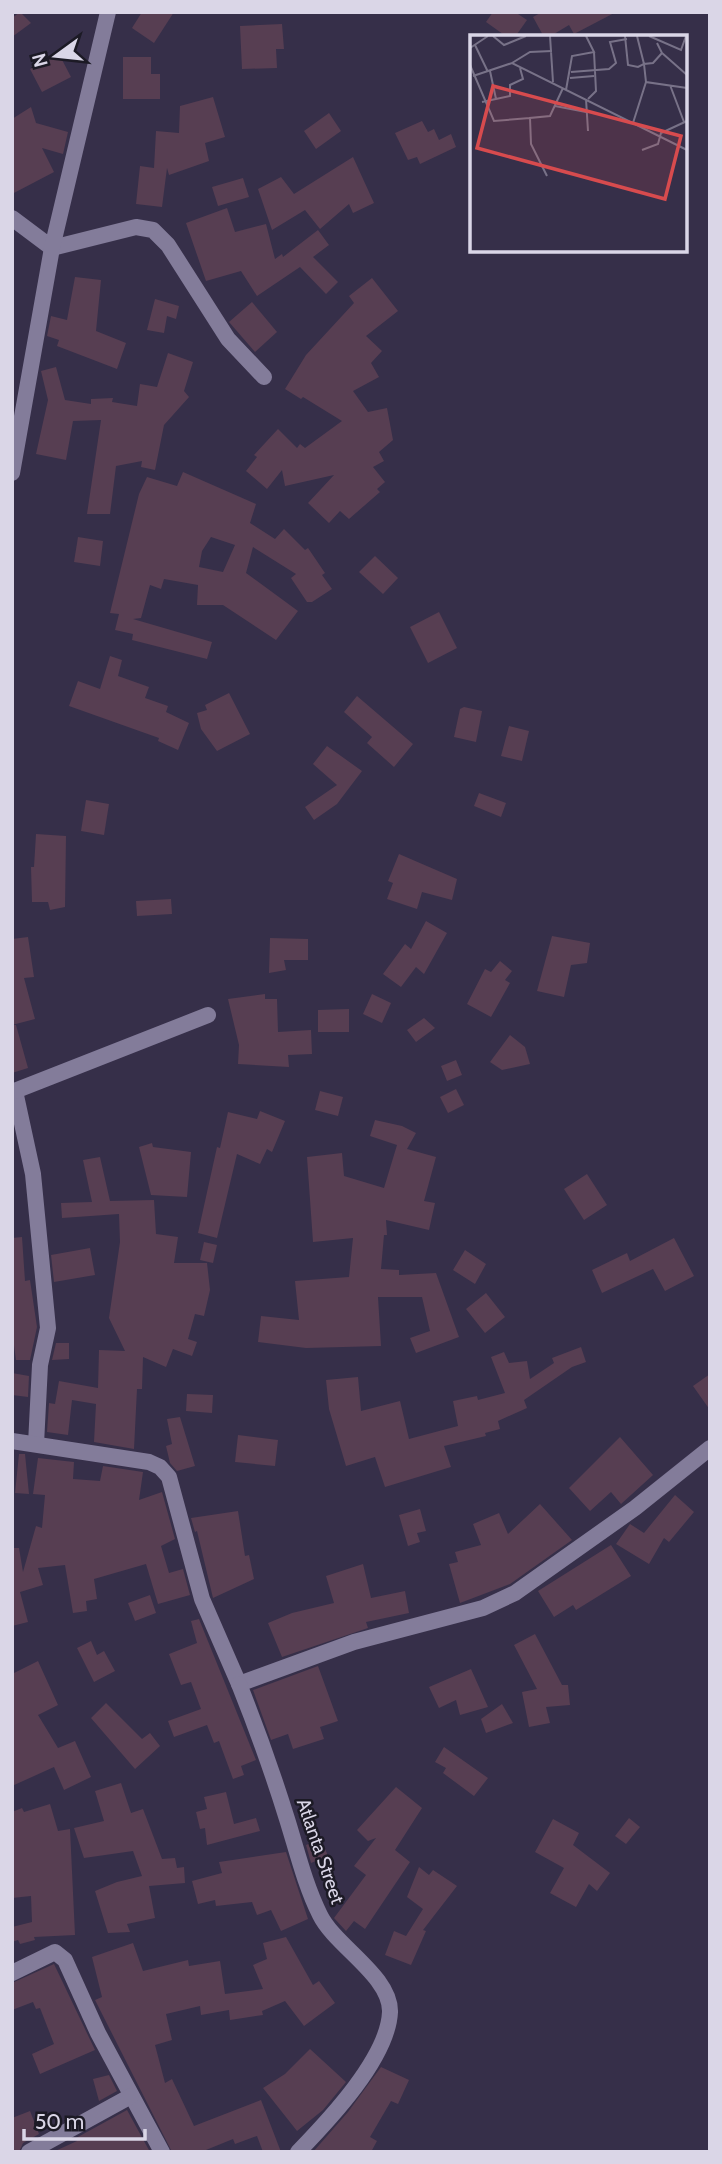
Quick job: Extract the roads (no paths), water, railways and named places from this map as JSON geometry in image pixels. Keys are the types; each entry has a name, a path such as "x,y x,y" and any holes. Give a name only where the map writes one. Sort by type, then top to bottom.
{"street":[{"path":"12,473 52,248 107,12"},
{"path":"12,218 52,248"},
{"path":"52,248 136,228 153,230 167,245 228,339 264,377"},
{"path":"36,1444 40,1364 48,1328 33,1174 14,1091 208,1015"},
{"name":"Atlanta Street","path":"12,1441 149,1462 160,1467 169,1477 202,1599 259,1733 320,1916 383,1989 390,2009 387,2031 333,2116 298,2152"},
{"path":"239,1684 354,1642 483,1608 515,1593 635,1508 710,1448"},
{"path":"12,1973 55,1952 65,1960 98,2034 162,2152"},
{"path":"29,2152 131,2096"}]}
